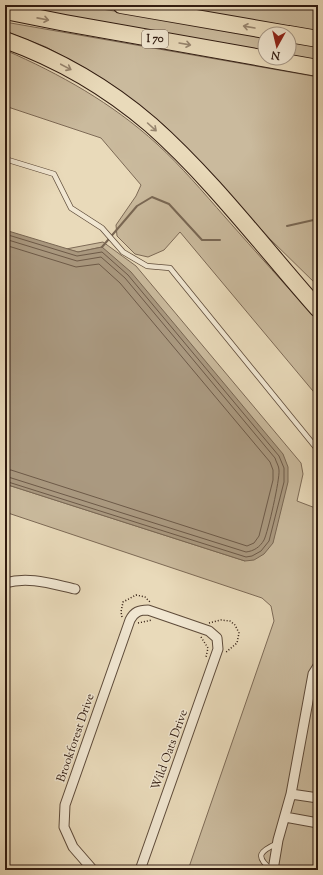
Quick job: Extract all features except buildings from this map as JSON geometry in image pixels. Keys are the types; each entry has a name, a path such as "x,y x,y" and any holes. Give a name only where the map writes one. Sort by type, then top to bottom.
{"highway":[{"name":"I 70","path":"121,5 257,29"},
{"name":"I 70","path":"5,11 318,68"},
{"name":"I 70","path":"297,36 318,39"},
{"path":"5,40 64,66 104,90 151,125 173,146 249,228 318,309"},
{"path":"249,228 318,295"}],"street":[{"path":"5,583 28,580 75,589"},
{"name":"Wild Oats Drive","path":"138,611 148,610 209,631 218,638 218,649 140,870"},
{"name":"Brookforest Drive","path":"93,870 73,847 64,827 65,805 130,620 133,614 138,611"},
{"path":"273,870 291,794 313,674 318,666"},
{"path":"291,794 318,798"},
{"path":"285,817 318,823"}],"lane":[{"path":"5,160 54,174 71,208 102,228 123,252 147,266 170,268 318,450"},
{"path":"273,870 263,863 260,857 261,852 264,849 278,844"}],"path":[{"path":"122,618 121,612 123,602 136,595 145,597 154,606"},
{"path":"136,628 138,623 151,620 158,622"},
{"path":"207,623 221,620 230,621 235,625 239,633 237,643 225,653 223,657"},
{"path":"202,637 208,648 205,660"}],"shaded area":[{"path":"9,5 78,5 257,35 257,50"},
{"path":"161,5 318,5 318,31 297,28 297,26 288,26"},
{"path":"5,22 318,77 318,286 270,239 204,166 166,127 131,99 85,68 46,47 5,31"},
{"path":"297,42 318,46 318,61 297,57"},
{"path":"5,50 65,79 122,115 157,144 192,179 318,321 318,397 180,232 164,250 148,257 135,254 117,236 116,225 136,196 141,185 101,138 5,106"},
{"path":"103,242 136,266 301,463 303,474 297,501 318,509 318,870 188,870 274,621 271,606 262,598 5,512 5,484 245,561 102,247 78,252 66,249"}],"water":[{"path":"5,230 78,252 102,247 131,272 283,454 288,467 288,482 273,543 264,554 254,560 245,561 5,484"}],"waterway":[{"path":"102,247 137,206 152,197 169,204 202,240 220,240"},
{"path":"287,226 318,219"}]}
